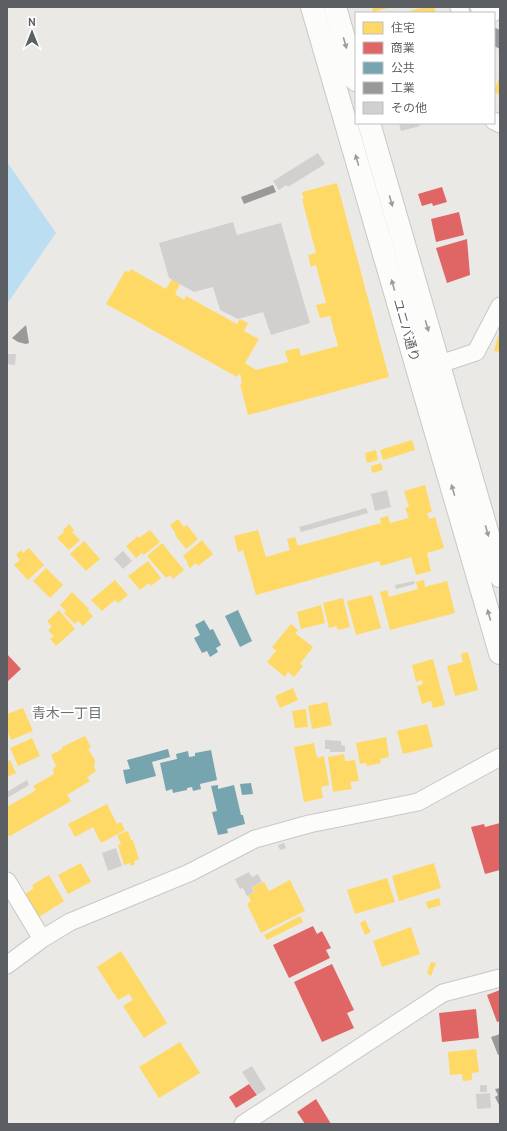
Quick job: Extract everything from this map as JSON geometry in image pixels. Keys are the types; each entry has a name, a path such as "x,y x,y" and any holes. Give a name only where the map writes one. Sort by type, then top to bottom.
{"street":[{"name":"ユニバ通り","path":"312,7 429,367 500,576"},
{"path":"335,7 355,77"},
{"path":"479,7 492,12"},
{"name":"ユニバ通り","path":"369,124 500,653"},
{"path":"429,367 476,352 500,306"},
{"path":"7,965 42,939 70,922 189,874 255,839 309,824 418,802 500,757"},
{"path":"7,881 42,939"},
{"path":"243,1124 443,993 500,978"}],"water":[{"path":"7,162 56,233 7,304"}],"building: 住宅":[{"path":"372,7 392,7 373,12"},
{"path":"424,7 434,7 436,12 410,12"},
{"path":"500,75 500,95 495,92"},
{"path":"337,183 389,377 248,415 240,384 242,383 240,373 237,377 106,304 125,271 129,272 131,269 166,289 172,279 180,284 175,294 184,300 186,296 237,324 240,319 248,323 244,331 259,339 245,363 256,370 288,362 285,351 299,348 301,356 338,346 330,316 320,318 316,305 326,303 316,265 311,267 308,255 316,253 302,199 304,199 302,192"},
{"path":"498,336 500,337 500,352 494,351"},
{"path":"412,440 415,450 383,460 380,450"},
{"path":"376,450 378,460 367,463 365,453"},
{"path":"381,463 383,470 372,473 371,466"},
{"path":"425,485 432,512 427,513 429,519 435,517 444,548 427,553 431,571 416,575 411,557 381,566 379,561 256,595 243,550 238,552 234,536 258,530 266,557 290,550 287,539 295,537 298,546 381,523 380,518 388,516 390,523 409,518 405,508 409,507 404,491"},
{"path":"178,519 184,527 187,525 198,539 186,549 175,535 176,534 170,525"},
{"path":"69,524 74,530 72,532 80,540 69,550 57,538 64,532 63,530"},
{"path":"150,530 160,542 144,555 142,553 136,558 126,546 138,536 139,538"},
{"path":"202,540 213,554 198,566 196,563 190,568 183,556"},
{"path":"84,541 100,559 86,571 70,554"},
{"path":"162,543 184,570 173,579 170,575 166,578 147,556"},
{"path":"29,548 44,565 28,580 14,565 20,560 16,555 21,550 23,553"},
{"path":"148,561 161,578 151,586 149,583 140,590 128,576"},
{"path":"46,568 63,585 50,598 33,581"},
{"path":"115,580 128,595 118,603 115,600 102,611 91,600"},
{"path":"424,580 425,587 447,581 455,613 390,630 380,592 387,590 389,597 418,589 416,582"},
{"path":"72,592 89,609 88,611 93,616 83,626 78,621 75,624 64,613 66,611 60,605"},
{"path":"372,595 381,628 356,635 347,601"},
{"path":"343,598 350,627 338,630 336,626 329,628 323,603"},
{"path":"321,605 325,623 301,629 297,612"},
{"path":"59,610 75,629 56,646 50,639 54,636 48,630 52,627 47,621"},
{"path":"291,624 298,630 295,633 313,647 300,664 303,666 294,677 288,672 285,677 267,662 276,651 272,647"},
{"path":"468,652 478,690 455,696 447,666 463,662 461,654"},
{"path":"433,659 445,705 433,708 431,701 422,704 417,686 423,684 422,680 416,682 412,665"},
{"path":"293,688 298,700 280,708 275,696"},
{"path":"327,702 332,725 312,729 308,706"},
{"path":"23,708 33,731 11,740 7,730 7,714"},
{"path":"306,709 308,727 295,728 292,711"},
{"path":"427,724 433,747 403,754 397,731"},
{"path":"85,736 91,747 88,749 95,760 94,767 96,771 87,777 90,781 67,795 71,801 10,836 7,835 7,807 36,790 33,786 54,774 53,771 56,766 51,755 62,749 62,747"},
{"path":"386,737 389,757 380,759 381,763 367,766 366,763 360,764 356,743"},
{"path":"32,738 40,756 18,766 10,748"},
{"path":"314,743 317,758 324,756 329,785 321,787 323,798 304,802 294,747"},
{"path":"344,754 345,761 355,760 359,781 350,782 352,789 333,792 328,757"},
{"path":"10,760 16,773 7,777 7,762"},
{"path":"107,804 117,824 121,822 125,830 101,843 93,827 75,837 68,824"},
{"path":"128,831 131,840 133,840 139,859 134,861 135,864 130,866 130,863 124,865 118,845 121,844 117,835"},
{"path":"81,863 91,882 68,894 58,875"},
{"path":"434,863 441,888 399,901 392,876"},
{"path":"49,875 64,901 39,917 25,894 34,888 32,885"},
{"path":"387,878 395,902 355,914 347,890"},
{"path":"290,880 305,911 261,933 247,904 251,901 248,895 255,892 252,887 264,882 269,891"},
{"path":"439,898 441,905 428,909 426,902"},
{"path":"300,916 303,922 267,940 264,935"},
{"path":"365,920 371,932 365,935 360,923"},
{"path":"411,927 420,954 382,967 373,941"},
{"path":"121,951 167,1023 144,1038 123,1006 133,1000 129,994 118,1000 97,967"},
{"path":"431,962 436,963 431,976 427,973"},
{"path":"180,1042 200,1073 159,1098 139,1067"},
{"path":"476,1049 479,1072 472,1073 472,1080 463,1081 462,1074 450,1075 448,1052"}],"building: 商業":[{"path":"442,187 447,202 433,206 432,203 422,206 418,194"},
{"path":"459,212 464,235 436,242 431,219"},
{"path":"467,239 470,275 447,283 436,248"},
{"path":"7,654 21,669 7,682"},
{"path":"500,823 500,870 485,874 471,827 484,824 485,827"},
{"path":"313,926 317,934 322,931 331,948 326,950 330,958 289,978 273,945"},
{"path":"332,964 354,1010 347,1013 354,1028 322,1042 294,982"},
{"path":"500,990 500,1021 497,1022 487,995"},
{"path":"476,1009 479,1038 442,1042 439,1013"},
{"path":"249,1084 257,1095 236,1108 229,1097"},
{"path":"316,1099 331,1124 305,1124 297,1112"}],"building: 公共":[{"path":"238,610 252,641 240,647 225,616"},
{"path":"204,620 210,630 213,629 221,645 216,648 218,652 210,657 207,651 202,653 194,638 200,635 195,625"},
{"path":"168,749 170,757 152,762 156,776 126,784 123,770 130,769 127,760"},
{"path":"211,750 217,780 200,784 201,789 193,791 192,787 187,788 187,790 173,793 172,789 166,791 160,763 177,759 176,754 188,751 189,757 195,756 195,753"},
{"path":"251,783 253,794 242,795 240,784"},
{"path":"218,785 218,789 234,785 241,815 243,815 245,824 227,829 228,833 218,835 212,812 217,811 211,786"}],"building: 工業":[{"path":"495,28 500,30 500,49 495,46"},
{"path":"273,185 276,192 244,204 241,197"},
{"path":"26,325 29,343 26,344 18,342 12,338"},
{"path":"500,1034 500,1054 498,1055 491,1037"},
{"path":"500,1088 500,1107 495,1097 498,1095 495,1089"}],"building: その他":[{"path":"399,124 419,124 420,126 401,131"},
{"path":"318,153 325,164 288,187 286,185 279,190 273,181"},
{"path":"233,222 237,235 281,223 310,323 271,335 263,312 238,319 220,310 213,287 194,292 169,278 159,243"},
{"path":"7,354 16,354 15,365 7,364"},
{"path":"387,490 391,507 375,511 371,494"},
{"path":"366,508 368,513 301,532 299,527"},
{"path":"123,551 132,561 123,569 114,559"},
{"path":"414,581 415,584 396,589 395,585"},
{"path":"325,740 341,741 341,745 345,746 345,752 330,752 330,749 325,749"},
{"path":"27,780 29,785 7,798 7,792"},
{"path":"284,843 286,848 280,850 278,845"},
{"path":"116,848 122,866 108,871 102,853"},
{"path":"249,872 252,877 258,874 262,882 252,887 254,892 247,896 243,888 240,889 235,879"},
{"path":"252,1066 266,1089 257,1095 242,1072"},
{"path":"480,1085 487,1085 487,1092 480,1092"},
{"path":"490,1093 491,1108 477,1109 476,1094"}],"district":[{"name":"青木一丁目","path":"67,713"}]}
